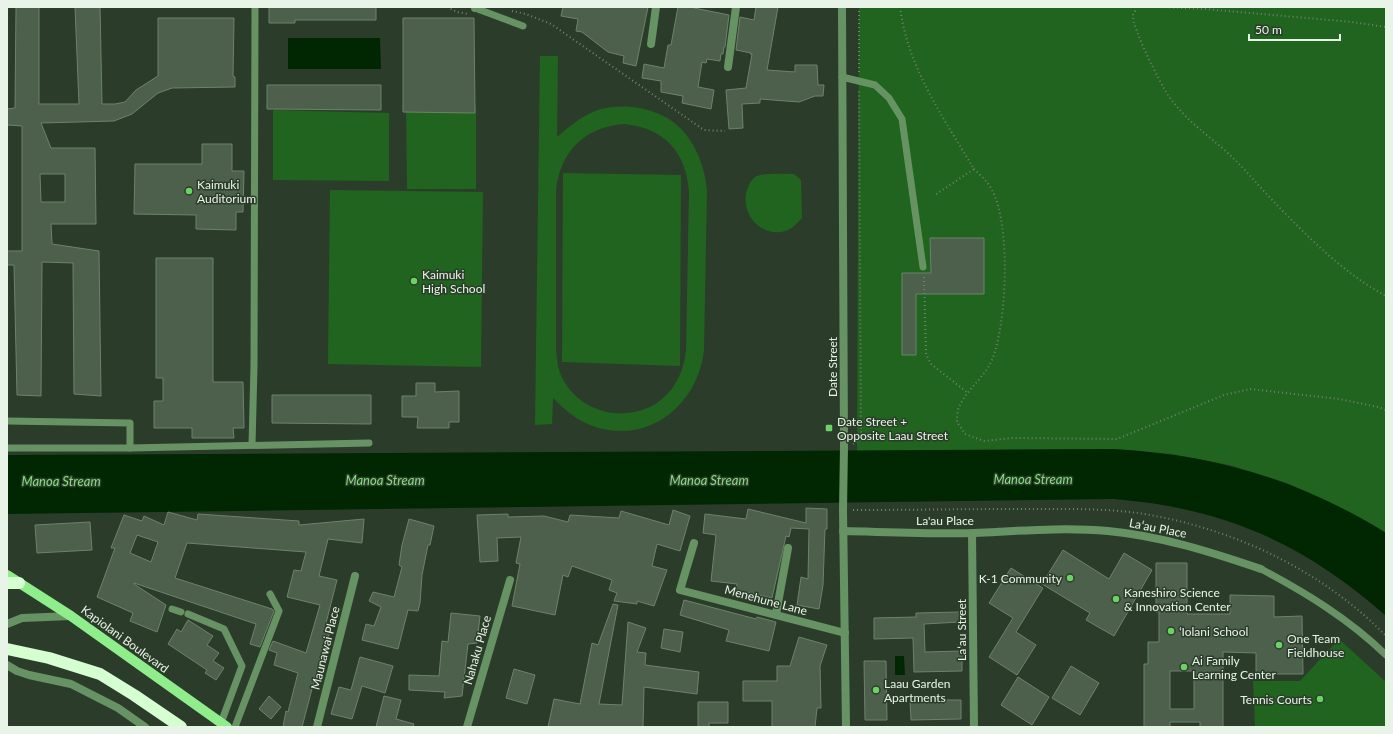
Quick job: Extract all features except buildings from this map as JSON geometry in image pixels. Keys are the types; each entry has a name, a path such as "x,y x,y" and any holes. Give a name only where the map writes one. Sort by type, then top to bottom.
{"highway":[{"path":"7,649 49,658 100,674 181,727"}],"main road":[{"name":"Kapiolani Boulevard","path":"7,575 13,583 71,616 224,725"}],"street":[{"path":"651,44 656,7"},
{"path":"728,67 736,7"},
{"name":"Date Street","path":"842,7 843,531 846,727"},
{"name":"La'au Place","path":"843,531 972,533 1047,530"},
{"name":"Laʻau Place","path":"1047,530 1108,531 1166,540 1210,552 1261,569"},
{"name":"Laʻau Street","path":"972,533 974,727"},
{"name":"Menehune Lane","path":"694,543 680,590 845,633"},
{"path":"776,614 788,548"},
{"name":"Maunawai Place","path":"317,727 355,576"},
{"name":"Nahaku Place","path":"467,727 510,580"},
{"path":"7,624 22,618 71,616"},
{"path":"7,665 17,671 29,675 70,684 118,708 145,727"}],"lane":[{"path":"252,445 254,366 255,7"},
{"path":"475,7 523,26"},
{"path":"842,77 875,85 889,98 902,120 923,267"},
{"path":"7,421 130,423 130,448"},
{"path":"7,448 130,448 369,443"},
{"path":"1261,569 1328,608 1365,635 1386,655"},
{"path":"235,727 279,611 270,594"},
{"path":"172,609 224,629 242,666 224,725"}],"path":[{"path":"844,446 853,444 861,439 859,7"},
{"path":"900,7 902,22 917,67 932,100 974,169 992,189 998,206 1004,234 1004,297 997,343 992,360 984,375 968,393 958,408 957,422 964,434 984,441 1012,438 1117,439 1224,395 1250,389 1339,398 1386,410"},
{"path":"1137,7 1133,15 1135,24 1150,64 1168,95 1188,120 1229,154 1279,208 1335,261 1370,288 1386,296"},
{"path":"1157,7 1205,9 1352,22 1386,27"},
{"path":"512,11 526,14 551,24 704,130 725,131"},
{"path":"935,195 974,169"},
{"path":"923,267 926,354 931,364 968,393"}],"green space":[{"path":"859,7 1386,7 1386,533 1370,523 1287,483 1229,465 1172,454 1114,449 857,451"},
{"path":"540,56 558,56 557,137 570,126 590,113 606,108 630,107 654,112 675,123 693,144 697,152 705,175 707,191 704,350 700,370 692,388 680,404 666,417 649,426 631,430 611,430 590,425 579,420 553,398 552,424 535,425","holes":["624,124 638,126 651,131 671,144 678,154 687,178 689,192 686,351 683,367 677,381 671,390 658,402 643,410 627,413 611,413 595,408 581,400 569,388 558,367 556,349 556,191 558,177 563,164 576,144 586,136 597,130 610,126"]},
{"path":"406,105 476,105 476,189 407,189"},
{"path":"273,110 389,113 389,181 273,180"},
{"path":"563,173 681,175 680,366 562,362"},
{"path":"794,174 801,180 802,218 788,230 778,232 769,231 760,227 749,213 746,204 746,195 749,185 755,177 760,175"},
{"path":"330,190 483,192 481,367 328,364"},
{"name":"Tennis Courts","path":"1339,639 1386,682 1386,727 1255,727 1253,681 1300,681"}],"water":[{"path":"288,38 380,38 381,69 288,69"},
{"name":"Manoa Stream","path":"1114,449 1187,457 1222,464 1255,473 1288,484 1321,498 1386,533 1386,616 1355,590 1324,568 1293,549 1260,534 1226,521 1191,511 1154,504 1114,499 7,514 7,455"},
{"path":"895,656 904,656 905,675 895,675"}],"place":[{"name":"Kaimuki Auditorium","path":"189,191"},
{"name":"Kaimuki High School","path":"414,281"},
{"name":"Date Street + Opposite Laau Street","path":"829,428"},
{"name":"K-1 Community","path":"1070,578"},
{"name":"Kaneshiro Science & Innovation Center","path":"1116,599"},
{"name":"ʻIolani School","path":"1171,631"},
{"name":"One Team Fieldhouse","path":"1279,645"},
{"name":"Ai Family Learning Center","path":"1184,667"},
{"name":"Laau Garden Apartments","path":"876,690"},
{"name":"Tennis Courts","path":"1320,699"}]}
